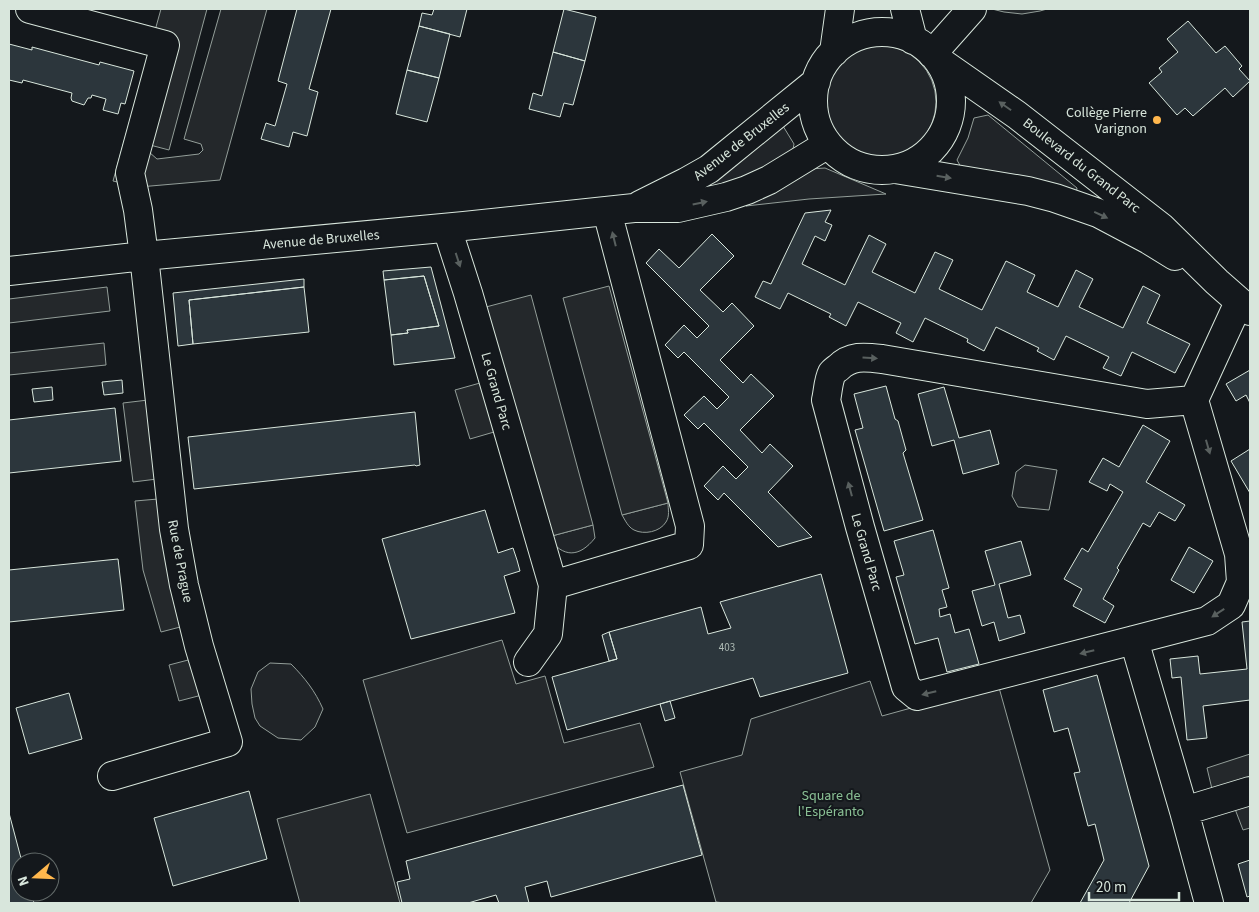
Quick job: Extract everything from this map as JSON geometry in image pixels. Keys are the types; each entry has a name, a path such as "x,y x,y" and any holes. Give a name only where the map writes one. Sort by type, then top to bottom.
{"street":[{"path":"30,9 165,45 130,173 138,210 144,256"},
{"path":"834,52 840,9"},
{"path":"906,9 927,51 947,79 950,89 950,110 946,128 937,143 926,155 912,164 885,170 863,168 844,159 828,144 820,132 815,115 814,93 816,82 825,64 834,52 854,39 877,33 902,35 927,51"},
{"path":"927,51 972,9"},
{"name":"Boulevard du Grand Parc","path":"927,51 1017,115 1161,227 1245,307"},
{"name":"Avenue de Bruxelles","path":"634,208 686,182 709,168 816,82"},
{"name":"Avenue de Bruxelles","path":"9,271 634,208 678,208 726,197 746,190 768,180 828,144"},
{"name":"Boulevard du Grand Parc","path":"895,169 1028,191 1098,213 1133,231 1217,282"},
{"path":"553,585 689,545 690,526 607,211"},
{"name":"Le Grand Parc","path":"447,228 468,293 553,585 548,634 528,662"},
{"name":"Rue de Prague","path":"112,776 228,742 199,646 184,585 174,529 144,256"},
{"path":"1209,903 1134,640 1207,620 1231,605 1241,582 1239,554 1194,400 1245,307"},
{"name":"Le Grand Parc","path":"1134,640 918,696 906,687 826,400 828,386 833,372 841,364 851,358 867,357 1148,404 1194,400"},
{"path":"1184,810 1250,791"}],"green space":[{"path":"879,45 901,50 919,62 931,80 936,102 931,124 919,142 901,154 879,159 857,154 839,142 827,124 822,102 827,80 839,62 857,50"},
{"path":"988,115 1077,188 1076,194 962,169 957,160 968,138 974,118"},
{"path":"783,126 794,144 793,149 762,170 729,184 704,190 702,184"},
{"path":"825,168 886,194 809,199 746,206 810,169"},
{"path":"1025,465 1057,470 1049,510 1018,507 1012,496 1016,472"},
{"path":"668,503 666,522 652,532 638,532 634,530 628,525 622,515"},
{"path":"593,525 595,538 589,545 577,552 565,552 559,549 548,537"},
{"path":"270,663 291,664 317,696 323,709 315,727 301,740 278,738 260,726 255,718 251,689 258,672"},
{"name":"Square de l'Espéranto","path":"870,681 882,716 998,684 1050,870 1031,903 716,902 680,772 742,755 751,719"}],"shaded area":[{"path":"161,9 207,9 169,150 150,145 149,152 157,159 199,154 203,150 201,144 184,139 221,9 267,9 220,180 139,187 113,181"},
{"path":"992,9 1047,9 1022,14"},
{"path":"609,286 668,503 622,515 563,298"},
{"path":"107,287 110,311 9,323 9,299"},
{"path":"531,295 593,525 548,537 486,307"},
{"path":"104,343 106,365 9,375 9,353"},
{"path":"480,383 494,432 470,439 455,390"},
{"path":"148,400 157,479 133,482 123,403"},
{"path":"158,499 184,626 161,632 143,570 135,501"},
{"path":"502,640 516,684 545,676 564,743 640,723 654,767 407,833 363,680"},
{"path":"192,659 202,695 179,701 169,665"},
{"path":"1250,754 1250,778 1212,789 1207,768"},
{"path":"370,794 400,903 300,903 277,819"},
{"path":"1250,804 1250,828 1243,830 1235,809"}],"building":[{"path":"297,9 331,9 309,89 318,92 307,136 293,132 289,147 261,139 266,123 275,126 287,84 278,81"},
{"path":"434,9 467,9 460,37 419,26 422,13 432,15"},
{"path":"564,9 596,17 585,61 553,52"},
{"path":"1188,21 1216,53 1225,46 1242,66 1239,69 1250,81 1233,97 1225,88 1193,116 1185,108 1177,115 1149,83 1162,72 1159,68 1178,52 1167,39"},
{"path":"419,26 450,34 439,78 407,70"},
{"path":"9,44 32,50 32,47 99,65 100,62 134,71 125,104 121,103 118,114 103,110 106,99 92,95 84,105 72,101 72,93 23,80 22,83 9,80"},
{"path":"553,52 585,61 573,105 564,103 560,117 529,109 533,93 542,96"},
{"path":"407,70 439,78 427,122 396,114"},
{"path":"831,210 825,222 832,225 825,241 815,236 802,264 845,285 869,235 886,244 872,272 915,293 935,252 953,260 939,289 982,310 1006,261 1035,275 1027,292 1058,307 1076,270 1093,279 1079,307 1123,328 1143,286 1160,295 1147,323 1190,344 1175,373 1132,352 1121,376 1103,368 1109,357 1066,336 1054,360 1037,351 1039,348 996,327 984,351 967,342 968,339 925,318 913,342 896,333 901,323 858,302 846,326 829,317 831,314 788,293 780,309 755,297 763,281 771,284 805,213"},
{"path":"712,234 734,256 700,290 723,312 732,303 754,326 720,360 743,383 751,374 774,396 740,430 762,453 770,444 793,466 768,492 812,537 778,547 724,493 718,500 704,486 723,466 736,479 748,467 704,423 698,429 684,415 704,396 717,409 729,397 684,352 678,358 665,345 684,325 697,338 709,326 646,263 659,249 679,268"},
{"path":"431,267 455,358 394,365 391,335 408,333 407,330 439,326 424,276 384,280 383,271"},
{"path":"424,276 439,326 407,330 408,333 391,335 384,280"},
{"path":"304,279 304,287 189,300 193,344 178,346 173,293"},
{"path":"304,287 309,332 193,344 189,300"},
{"path":"1250,370 1250,403 1246,395 1236,401 1226,384"},
{"path":"122,380 123,393 104,395 102,382"},
{"path":"886,386 895,419 898,421 906,450 903,453 923,520 884,531 855,430 863,428 854,394"},
{"path":"52,387 53,400 34,402 32,389"},
{"path":"944,387 959,438 990,430 999,464 963,474 954,440 932,446 918,394"},
{"path":"115,408 121,461 9,473 9,420"},
{"path":"415,412 420,465 194,489 188,437"},
{"path":"1143,425 1170,441 1146,482 1185,505 1175,521 1159,512 1150,527 1143,523 1117,568 1119,570 1103,599 1114,606 1105,623 1073,606 1082,589 1064,579 1082,548 1088,552 1123,492 1110,484 1107,491 1089,482 1103,458 1119,467"},
{"path":"1250,449 1250,493 1231,461"},
{"path":"485,510 498,553 513,548 517,560 520,571 504,576 515,613 411,639 382,539"},
{"path":"933,530 949,588 942,590 947,607 939,609 940,617 950,614 955,633 969,629 979,664 947,672 938,638 915,644 896,577 904,575 894,541"},
{"path":"1021,541 1031,575 999,584 1008,618 1020,615 1025,633 999,641 994,622 982,626 972,591 995,585 985,551"},
{"path":"1189,547 1213,561 1194,593 1171,580"},
{"path":"118,559 124,610 9,622 9,570"},
{"path":"821,574 848,673 760,697 753,678 567,730 552,677 617,659 609,632 701,607 708,634 731,628 720,602"},
{"path":"1250,621 1250,700 1203,706 1207,738 1187,740 1181,677 1172,678 1170,659 1198,656 1200,674 1247,669 1242,622"},
{"path":"609,632 617,659 609,661 602,635"},
{"path":"1097,675 1149,866 1129,903 1080,903 1104,860 1095,824 1088,826 1074,773 1080,772 1068,728 1054,732 1043,690"},
{"path":"69,693 82,739 29,754 16,708"},
{"path":"670,701 675,718 665,721 660,704"},
{"path":"683,785 702,855 551,897 547,881 525,887 529,903 499,903 496,895 468,903 402,903 397,882 410,879 406,861"},
{"path":"249,791 267,859 173,886 154,818"},
{"path":"9,813 19,852 10,852 10,902 34,903 9,903"},
{"path":"1250,860 1250,896 1247,897 1238,864"}],"place":[{"name":"Collège Pierre Varignon","path":"1157,120"}]}
